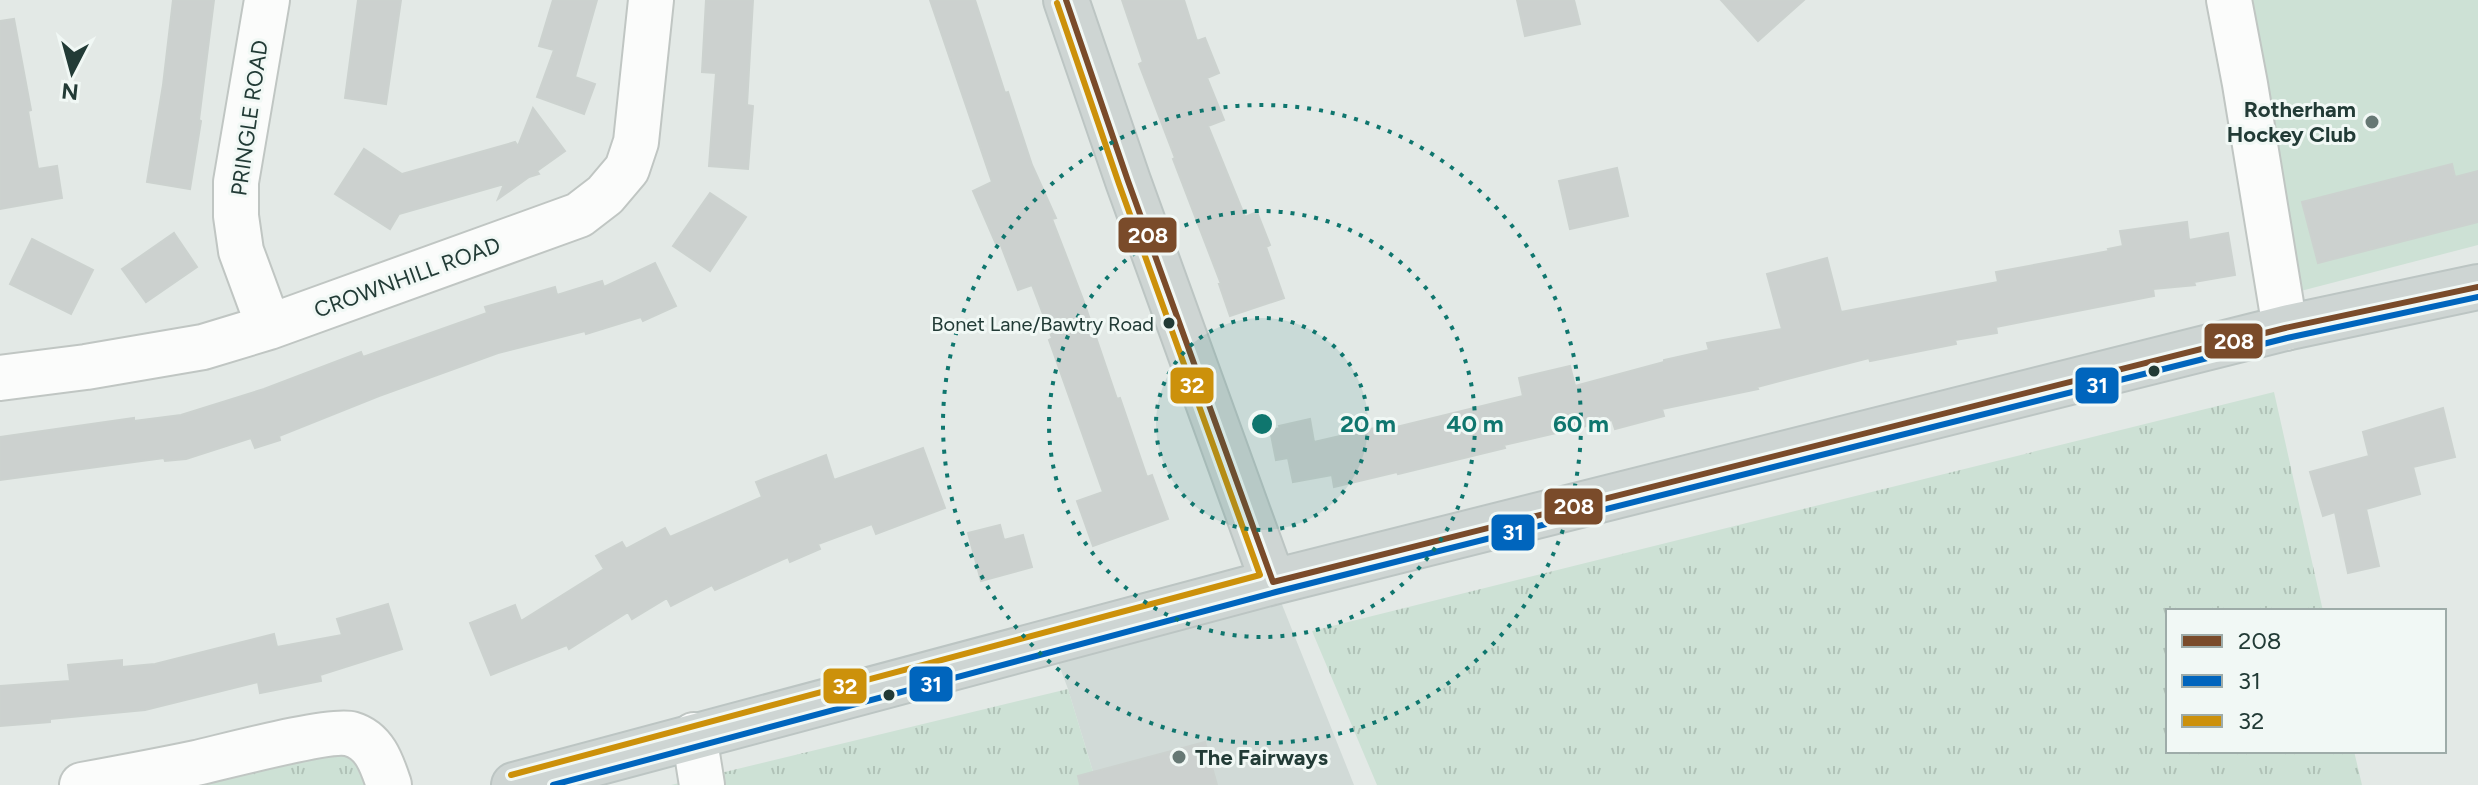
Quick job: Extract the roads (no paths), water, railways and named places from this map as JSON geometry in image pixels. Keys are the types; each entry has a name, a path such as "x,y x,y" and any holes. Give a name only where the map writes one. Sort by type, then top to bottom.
{"main road":[{"path":"1066,0 1273,582"},
{"path":"514,785 1273,582 2285,328 2478,287"}],"street":[{"name":"PRINGLE ROAD","path":"267,0 236,182 236,216 241,251 269,327"},
{"name":"CROWNHILL ROAD","path":"0,378 203,347 269,327 579,215 605,195 627,169 636,142 651,0"},
{"path":"2229,0 2285,328"},
{"path":"82,785 317,736 349,733 371,744 389,785"},
{"path":"694,735 702,785"}],"place":[{"name":"Rotherham Hockey Club","path":"2372,122"},
{"name":"Bonet Lane/Bawtry Road","path":"1169,323"},
{"name":"The Fairways","path":"1179,757"}]}
